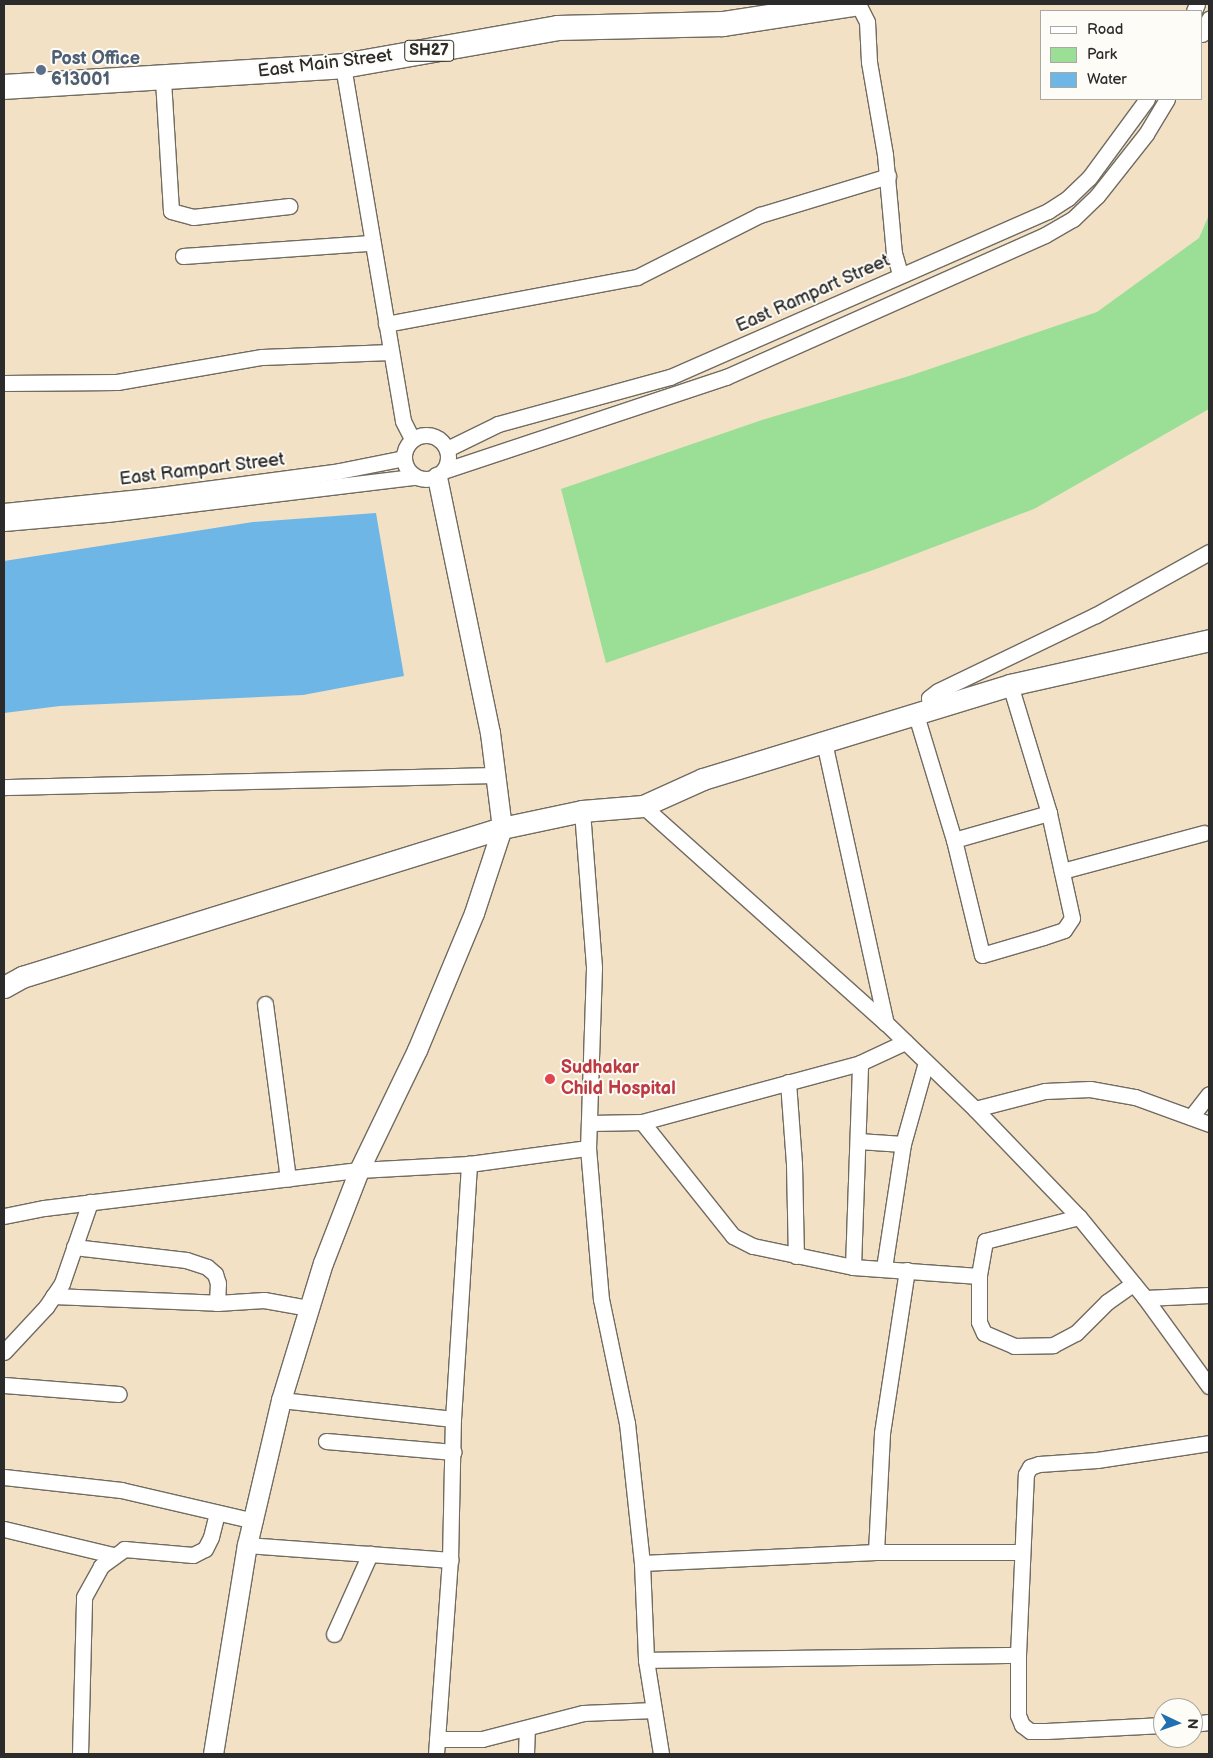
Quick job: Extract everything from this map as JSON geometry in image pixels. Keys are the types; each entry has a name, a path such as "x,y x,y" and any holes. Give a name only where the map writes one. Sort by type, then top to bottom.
{"main road":[{"name":"East Main Street","path":"4,87 163,80 343,66 558,28 723,24 853,4"},
{"path":"4,987 22,978 502,828 582,811 643,806 703,779 924,713 1010,685 1209,640"}],"street":[{"path":"858,4 867,22 869,62 888,176 894,254 900,274"},
{"path":"1203,32 1209,20"},
{"path":"343,66 371,244 403,421 412,439 404,458 405,466 415,477"},
{"path":"163,80 171,211 193,217 289,206"},
{"name":"East Rampart Street","path":"446,449 498,424 670,377 900,274 1048,211 1068,198 1089,178 1146,100"},
{"path":"4,523 107,514 415,477 430,479 440,473 726,377 1045,235 1073,219 1097,196 1146,134 1166,100"},
{"path":"386,324 637,276 760,215 888,176"},
{"path":"183,256 371,244"},
{"path":"4,383 117,382 262,357 391,352"},
{"path":"213,1754 247,1545 281,1400 309,1308 359,1170 425,1032 474,913 502,828 497,775 440,473 448,457 446,449 432,435 412,439"},
{"name":"East Rampart Street","path":"4,511 179,492 339,470 404,458"},
{"path":"1010,685 1049,814 1072,918 1064,930 982,955 924,713 928,698 938,691 1096,615 1209,552"},
{"path":"824,742 886,1023"},
{"path":"4,788 497,775"},
{"path":"643,806 886,1023 975,1109 1079,1217 1145,1298 1209,1386"},
{"path":"582,811 594,968 588,1148 601,1299 627,1423 642,1563 646,1660 661,1754"},
{"path":"954,840 1049,814"},
{"path":"1062,872 1204,833"},
{"path":"265,1004 288,1178"},
{"path":"590,1123 642,1122 860,1063 905,1042"},
{"path":"884,1268 903,1144 926,1062"},
{"path":"853,1266 860,1063"},
{"path":"788,1082 794,1164 796,1256"},
{"path":"975,1109 1045,1091 1090,1089 1115,1092 1209,1124"},
{"path":"1191,1117 1209,1094"},
{"path":"642,1122 733,1236 753,1246 853,1266 979,1276"},
{"path":"858,1140 903,1144"},
{"path":"4,1216 90,1202 288,1178 359,1170 469,1164 588,1148"},
{"path":"436,1754 450,1560 454,1452 453,1419 469,1164"},
{"path":"4,1351 53,1296 62,1283 90,1202"},
{"path":"1079,1217 994,1236 985,1241 979,1276 979,1322 984,1333 1014,1346 1053,1346 1076,1333 1107,1302 1133,1284"},
{"path":"74,1247 178,1259 206,1267 215,1274 218,1282 217,1303"},
{"path":"876,1552 882,1433 907,1270"},
{"path":"1145,1298 1209,1295"},
{"path":"53,1296 217,1303 264,1300 309,1308"},
{"path":"4,1385 119,1394"},
{"path":"281,1400 453,1419"},
{"path":"326,1441 454,1452"},
{"path":"1153,1725 1030,1731 1022,1725 1018,1715 1018,1655 1024,1487 1030,1467 1209,1443"},
{"path":"4,1477 121,1490 254,1521"},
{"path":"80,1754 84,1597 102,1566 112,1555 124,1549 194,1555 205,1549 211,1537 216,1513"},
{"path":"4,1529 112,1555"},
{"path":"247,1545 450,1560"},
{"path":"642,1563 876,1552 1022,1552"},
{"path":"334,1634 370,1554"},
{"path":"646,1660 1018,1655"},
{"path":"437,1739 482,1740 527,1728 548,1719 583,1713 654,1710"},
{"path":"526,1754 527,1728"}],"green space":[{"path":"1209,215 1209,409 1034,509 876,569 606,663 561,489 762,420 909,376 1097,312 1199,238"}],"water":[{"path":"376,513 404,676 303,695 60,706 4,713 4,561 253,522"}],"place":[{"name":"Post Office 613001","path":"41,70"},
{"name":"Sudhakar Child Hospital","path":"550,1079"}]}
